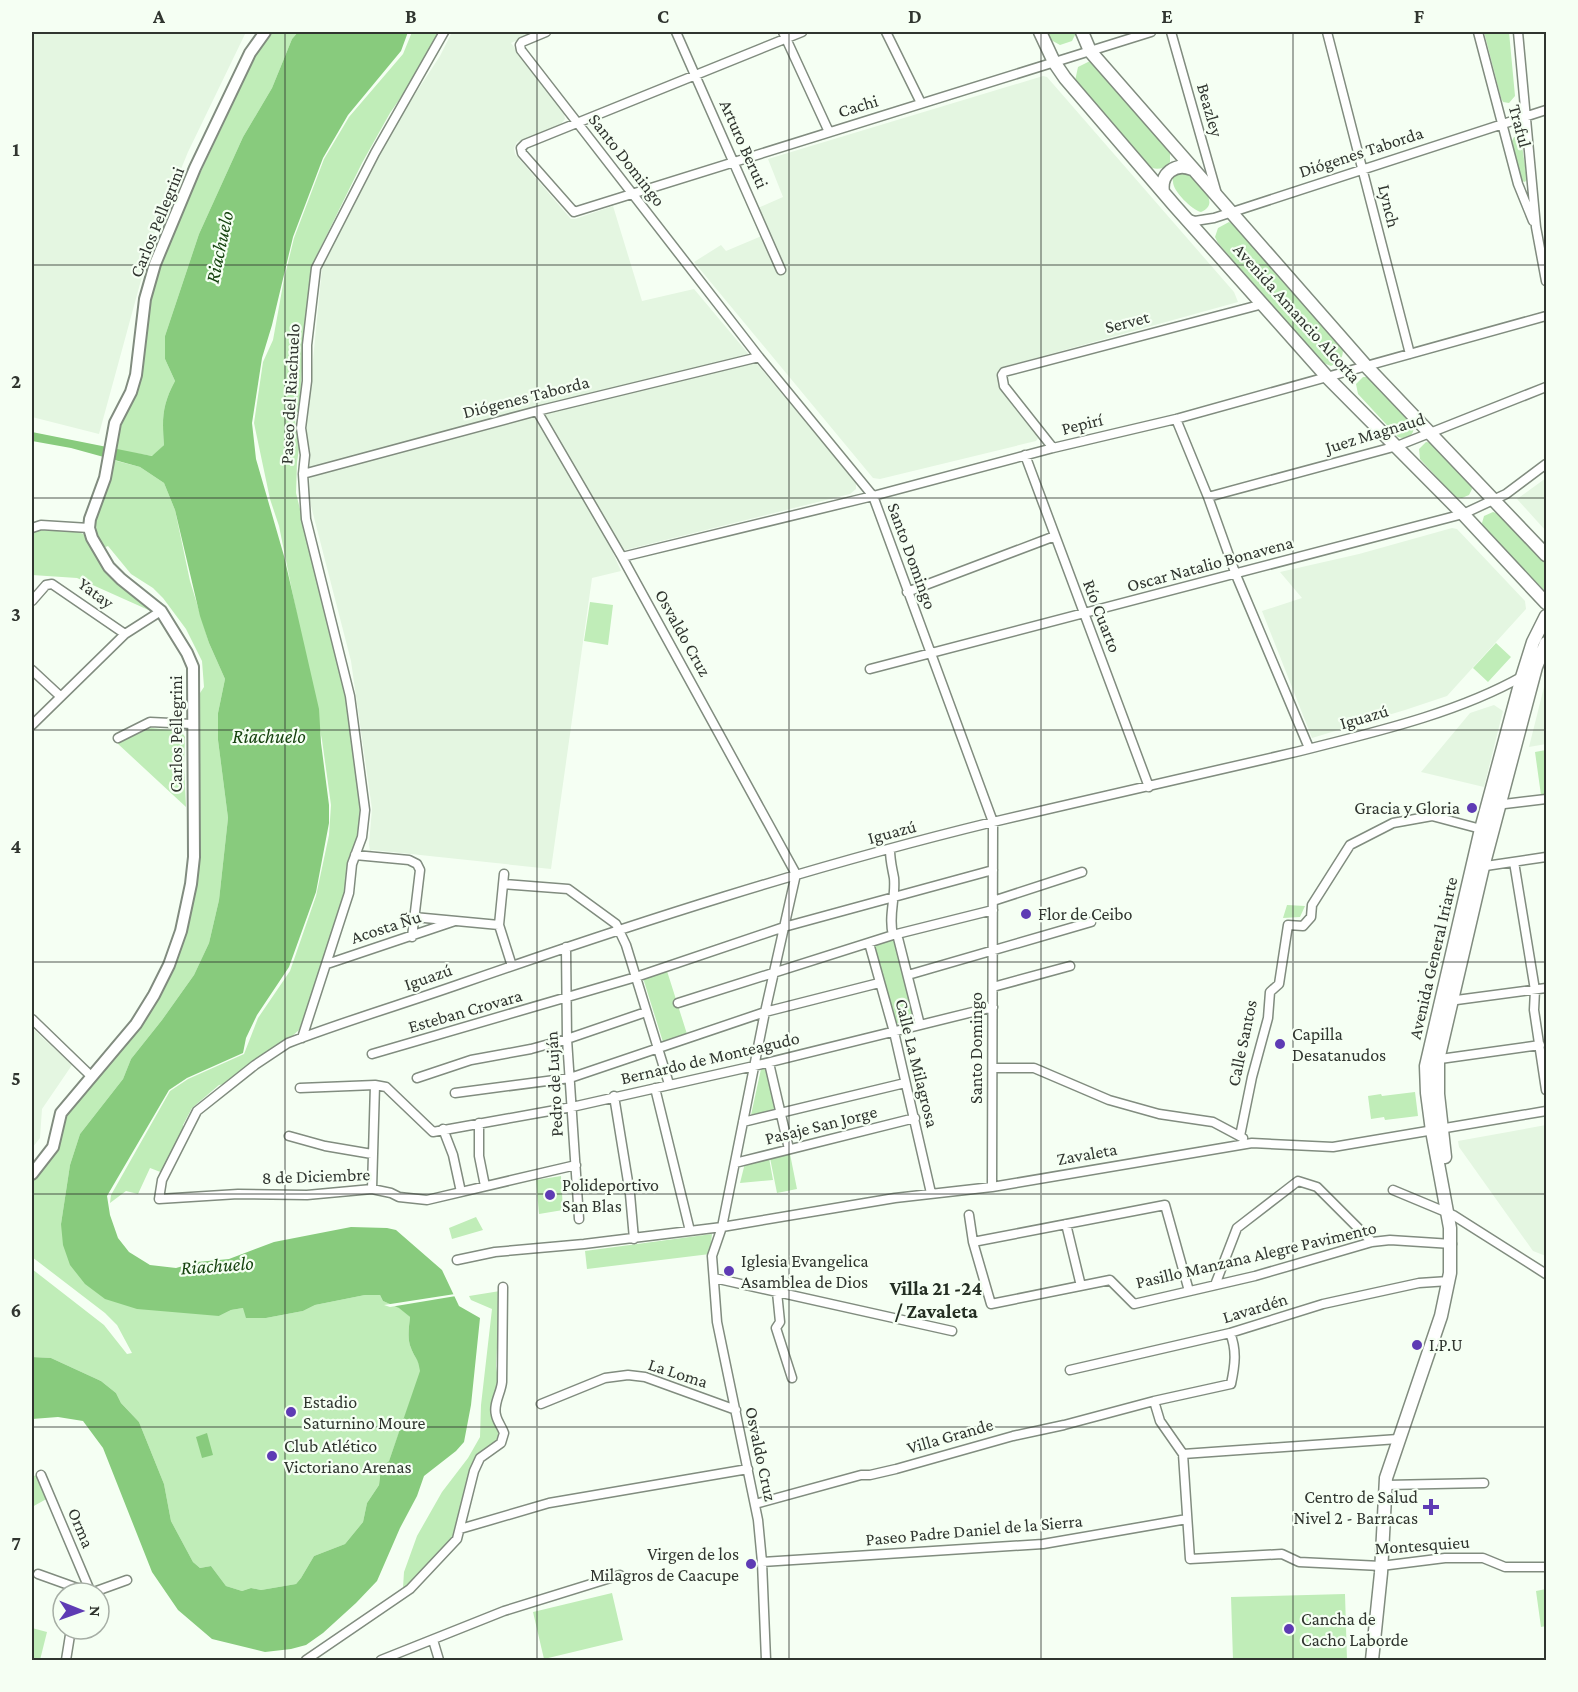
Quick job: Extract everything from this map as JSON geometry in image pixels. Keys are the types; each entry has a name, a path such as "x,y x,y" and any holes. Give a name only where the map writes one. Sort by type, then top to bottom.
{"main road":[{"name":"Avenida Amancio Alcorta","path":"1040,32 1054,62 1065,78 1186,218 1328,378 1463,514 1546,603"},
{"name":"Avenida Amancio Alcorta","path":"1082,32 1090,51 1366,366 1546,555"},
{"path":"1163,192 1163,180 1170,170 1181,166 1192,169"},
{"name":"Avenida General Iriarte","path":"1441,1316 1449,1303 1457,1275 1457,1245 1426,1083 1522,677 1533,642 1546,616"},
{"name":"Avenida General Iriarte","path":"1478,868 1481,829 1493,806 1546,643"},
{"name":"Avenida General Iriarte","path":"1372,1660 1386,1485 1398,1439 1441,1316 1449,1281 1452,1244 1450,1214"}],"street":[{"name":"Carlos Pellegrini","path":"32,1174 53,1147 61,1113 136,1024 154,995 169,965 181,931 191,884 194,857 193,667 188,653 161,611 109,567 92,538 90,519 107,471 113,433 119,414 131,392 136,375 145,299 161,246 190,178 250,53 265,32"},
{"name":"Paseo del Riachuelo","path":"302,1038 350,893 352,864 362,837 365,810 350,696 306,519 303,474 305,455 302,428 307,381 307,345 316,268 375,153 444,32"},
{"name":"Santo Domingo","path":"546,32 522,42 521,50 759,357 873,496 993,822 993,1187"},
{"name":"Arturo Beruti","path":"676,32 781,270"},
{"path":"577,123 785,35 802,32"},
{"path":"886,32 921,104"},
{"name":"Cachi","path":"577,123 525,144 521,148 522,153 574,212 1151,32"},
{"name":"Beazley","path":"1171,32 1217,197"},
{"name":"Lynch","path":"1327,32 1410,354"},
{"name":"Traful","path":"1478,32 1518,184 1536,227"},
{"name":"Traful","path":"1518,32 1536,227 1546,281"},
{"path":"785,35 829,132"},
{"name":"Diógenes Taborda","path":"1186,218 1195,221 1207,220 1546,110"},
{"name":"Servet","path":"1053,448 1004,386 1002,375 1009,370 1263,304"},
{"name":"Pepirí","path":"622,557 873,496 1176,418 1328,378 1546,316"},
{"name":"Diógenes Taborda","path":"303,474 537,411 759,357"},
{"name":"Juez Magnaud","path":"1208,497 1397,446 1546,387"},
{"name":"Osvaldo Cruz","path":"537,411 622,557 796,874"},
{"path":"1176,418 1236,575 1309,748"},
{"name":"Río Cuarto","path":"1025,456 1149,787"},
{"name":"Oscar Natalio Bonavena","path":"870,669 1463,514 1494,501 1546,464"},
{"path":"32,516 36,526 90,528"},
{"path":"907,592 1055,536"},
{"name":"Yatay","path":"32,601 46,585 52,584 125,634"},
{"path":"32,724 125,634 161,611"},
{"name":"Iguazú","path":"159,1199 162,1180 197,1111 255,1065 288,1043 566,947 796,874 993,822 1337,742 1421,718 1481,696 1522,677 1541,664"},
{"path":"32,670 60,696"},
{"path":"118,738 150,722 192,724"},
{"path":"1493,806 1546,799"},
{"name":"Calle Santos","path":"1240,1136 1252,1077 1268,1018 1270,993 1279,984 1288,925 1303,926 1311,917 1312,905 1350,845 1394,823 1432,816 1481,829"},
{"path":"890,849 890,866 894,876 890,924 908,975 920,1025"},
{"path":"355,855 409,860 420,870 412,937"},
{"path":"1478,868 1546,858"},
{"path":"1514,862 1534,990 1534,1010 1546,1090"},
{"name":"Esteban Crovara","path":"372,1054 567,999 784,927 993,870"},
{"path":"678,1002 993,906 1082,872"},
{"path":"722,1227 765,1012 796,874"},
{"path":"512,966 499,925 504,879 568,889 616,924 636,977 669,1084"},
{"name":"Acosta Ñu","path":"414,918 499,925"},
{"name":"Acosta Ñu","path":"327,964 455,921"},
{"path":"908,975 1091,922"},
{"name":"Calle La Milagrosa","path":"869,943 894,1032 931,1192"},
{"name":"Pedro de Luján","path":"566,947 567,1039 579,1219"},
{"path":"993,987 1070,966"},
{"path":"455,1093 570,1078 765,1012 879,982"},
{"path":"1446,1002 1546,988"},
{"name":"Bernardo de Monteagudo","path":"375,1084 386,1087 433,1132 572,1107 769,1063 993,1007"},
{"path":"417,1078 471,1060 531,1049 567,1039 646,1012"},
{"path":"32,1019 92,1077"},
{"path":"1433,1060 1540,1045"},
{"path":"769,1063 789,1149"},
{"path":"993,1068 1034,1068 1109,1100 1159,1114 1213,1122 1252,1143"},
{"path":"743,1122 905,1083"},
{"path":"300,1088 375,1084 372,1189"},
{"path":"655,1088 690,1231"},
{"path":"614,1096 630,1194 634,1239"},
{"name":"Zavaleta","path":"457,1260 495,1252 634,1239 722,1227 931,1192 993,1187 1252,1143 1333,1147 1546,1111"},
{"name":"Pasaje San Jorge","path":"735,1163 915,1118"},
{"path":"479,1123 479,1156 485,1186"},
{"path":"443,1129 453,1155 461,1192"},
{"path":"289,1136 325,1146 372,1154"},
{"name":"8 de Diciembre","path":"159,1199 238,1194 307,1196 372,1189 399,1197 427,1200 576,1165"},
{"path":"1215,1285 1237,1228 1298,1181 1317,1187 1372,1242"},
{"path":"1393,1190 1450,1214 1546,1274"},
{"path":"973,1242 1165,1205 1190,1291"},
{"name":"Pasillo Manzana Alegre Pavimento","path":"969,1215 973,1242 991,1304 1110,1280 1134,1304 1215,1285 1372,1242 1390,1240 1452,1244"},
{"path":"1066,1224 1082,1286"},
{"name":"Osvaldo Cruz","path":"722,1227 712,1256 717,1323 755,1504 762,1562 766,1660"},
{"path":"714,1278 952,1331"},
{"name":"Lavardén","path":"1070,1370 1230,1333 1323,1305 1432,1281 1449,1281"},
{"path":"306,1660 410,1589 457,1539 474,1472 480,1458 501,1443 504,1433 496,1416 496,1405 502,1382 503,1287"},
{"path":"777,1292 780,1322 776,1328 792,1377"},
{"name":"Villa Grande","path":"755,1504 861,1475 888,1471 1013,1436 1231,1384 1235,1366 1235,1346 1230,1333"},
{"name":"La Loma","path":"541,1404 605,1378 628,1375 645,1377 736,1410"},
{"path":"1154,1401 1160,1421 1183,1454 1187,1519"},
{"path":"1183,1454 1398,1439"},
{"path":"460,1529 549,1503 748,1469"},
{"name":"Orma","path":"41,1476 86,1581"},
{"path":"1386,1485 1484,1483"},
{"name":"Paseo Padre Daniel de la Sierra","path":"762,1562 1043,1544 1187,1519"},
{"name":"Montesquieu","path":"1187,1519 1190,1559 1282,1554 1299,1562 1381,1566 1485,1558 1505,1567 1546,1567"},
{"path":"38,1574 55,1581"},
{"path":"381,1660 504,1611 620,1575"},
{"path":"111,1586 127,1580"},
{"path":"433,1640 439,1660"},
{"path":"66,1660 68,1641"}],"shaded area":[{"path":"32,32 246,32 188,152 152,240 99,434 32,417"},
{"path":"273,32 298,32 292,39 272,88 243,137 199,234 165,336 165,359 175,381 164,412 164,445 153,456 115,450 117,433 125,414 143,349 150,299 160,258 256,55"},
{"path":"412,32 440,32 423,65 390,113 362,163 313,263 304,335 300,402 298,412 294,412 299,449 296,493 348,703 361,805 361,821 346,896 299,1030 226,1084 219,1085 192,1108 183,1125 183,1134 163,1173 150,1168 138,1194 126,1191 110,1203 111,1195 170,1091 188,1079 244,1054 258,1018 290,971 316,896 329,835 331,805 322,740 279,526 270,499 254,423 263,362 273,340 294,238 324,159 349,117 403,54"},
{"path":"452,32 536,32 511,43 564,114 565,119 561,124 517,142 514,148 515,154 571,219 613,206 642,301 694,289 856,482 856,489 850,494 613,553 621,571 592,578 551,869 370,851 372,809 351,661 309,498 310,454 306,431 322,268 366,178 400,117 440,56"},
{"path":"1047,32 1076,33 1072,41 1060,45 1051,40"},
{"path":"1484,32 1509,32 1515,96 1509,103 1503,102 1501,98"},
{"path":"1090,61 1094,62 1170,149 1170,162 1165,167 1156,169 1147,165 1075,81 1078,67"},
{"path":"1043,76 1047,77 1234,292 1238,302 1003,367 998,374 1001,388 1039,437 1036,441 880,479 873,478 694,262 721,245 726,251 769,233 758,208 783,197 768,159"},
{"path":"1514,137 1521,139 1527,179 1525,182 1522,181 1512,141"},
{"path":"1177,172 1190,173 1203,187 1209,198 1207,208 1201,212 1197,211 1179,195 1173,180"},
{"path":"1229,222 1235,225 1343,348 1339,361 1331,366 1321,362 1218,243 1215,237 1218,228"},
{"path":"1363,377 1370,377 1413,423 1411,435 1405,438 1398,437 1358,394 1356,384"},
{"path":"1426,442 1432,443 1470,482 1472,489 1469,495 1462,498 1455,497 1420,459 1419,449"},
{"path":"113,460 140,467 164,483 175,510 190,581 209,643 225,679 218,713 218,740 228,818 219,900 209,943 194,975 131,1059 123,1079 80,1134 70,1165 61,1224 219,1316 231,1310 243,1308 266,1318 303,1311 315,1305 365,1295 380,1295 383,1301 400,1308 410,1317 410,1344 421,1371 389,1461 381,1468 379,1485 367,1503 363,1522 345,1544 314,1556 296,1584 261,1590 251,1588 242,1591 226,1586 211,1566 200,1568 193,1562 171,1521 164,1484 139,1422 121,1403 116,1393 101,1381 51,1358 32,1357 32,1269 104,1325 127,1354 132,1353 117,1325 105,1313 32,1257 32,1178 61,1120 156,997 193,893 198,696 204,687 202,661 186,629 163,598 153,588 131,574 108,546 103,548 98,538 96,516 98,504"},
{"path":"1546,478 1546,531 1517,499"},
{"path":"1493,512 1499,514 1546,564 1546,592 1484,529 1482,523 1484,516"},
{"path":"1452,528 1457,529 1525,601 1526,609 1447,696 1312,738 1262,611 1302,598 1280,572 1359,554"},
{"path":"38,530 79,532 87,536 155,611 77,578 32,575 32,532"},
{"path":"590,602 613,605 608,645 584,641"},
{"path":"1496,643 1511,657 1488,682 1473,668"},
{"path":"1545,683 1546,744 1529,747"},
{"path":"1494,705 1503,711 1484,787 1421,772 1470,713"},
{"path":"151,728 181,731 185,737 186,807 117,743"},
{"path":"1546,750 1546,794 1541,795 1535,752"},
{"path":"1287,905 1305,906 1300,917 1283,918"},
{"path":"896,937 916,1019 894,1024 873,944"},
{"path":"667,971 687,1034 663,1042 643,978"},
{"path":"32,1028 72,1065 42,1109 40,1138 32,1148"},
{"path":"769,1067 777,1109 751,1115 761,1069"},
{"path":"1415,1092 1418,1116 1385,1120 1384,1117 1371,1119 1368,1096"},
{"path":"1546,1125 1546,1256 1533,1251 1459,1147 1458,1141"},
{"path":"790,1154 797,1189 777,1193 770,1158"},
{"path":"769,1158 773,1180 740,1183 745,1163"},
{"name":"Polideportivo San Blas","path":"561,1176 563,1210 539,1214 536,1180"},
{"path":"476,1217 483,1230 452,1239 449,1228"},
{"path":"712,1234 710,1254 587,1269 585,1251"},
{"path":"500,1291 496,1366 499,1386 498,1438 494,1444 478,1455 453,1536 412,1583 403,1588 404,1572 417,1536 442,1492 468,1458 480,1437 481,1405 492,1309 471,1300 469,1296"},
{"path":"41,1475 50,1497 32,1507 32,1476"},
{"path":"1546,1589 1546,1626 1541,1627 1536,1591"},
{"path":"612,1593 623,1640 544,1659 533,1612"},
{"name":"Cancha de Cacho Laborde","path":"1345,1594 1347,1660 1233,1660 1231,1597"},
{"path":"32,1628 47,1632 40,1660 32,1660"}],"water":[{"name":"Riachuelo","path":"298,32 408,32 401,51 348,115 323,158 293,237 262,358 252,423 256,459 284,556 319,709 329,823 316,892 289,967 257,1015 246,1038 243,1053 187,1078 169,1090 107,1196 110,1215 118,1238 129,1252 150,1265 176,1268 197,1262 229,1259 274,1242 351,1227 396,1230 442,1270 459,1306 480,1318 471,1405 464,1442 424,1476 377,1581 323,1633 306,1645 265,1652 212,1639 178,1610 152,1572 103,1448 83,1421 58,1417 32,1419 32,1357 51,1358 101,1381 116,1393 121,1403 139,1422 164,1484 171,1521 193,1562 200,1568 211,1566 226,1586 242,1591 251,1588 261,1590 296,1584 314,1556 345,1544 363,1522 367,1503 379,1485 381,1468 389,1461 420,1371 409,1341 410,1317 399,1308 383,1301 380,1295 365,1295 315,1305 303,1311 266,1318 246,1318 243,1308 231,1310 219,1316 137,1309 105,1299 85,1284 70,1265 63,1245 61,1224 70,1165 80,1134 123,1079 131,1059 194,975 209,943 219,900 228,818 218,740 218,713 225,679 200,616 175,510 164,483 140,467 71,448 32,441 32,432 152,456 164,445 164,412 175,381 165,359 165,336 199,234 243,137 272,88 292,39"},
{"path":"207,1433 213,1455 202,1458 196,1437"}],"pier":[{"path":"455,1294 456,1296 390,1307 384,1305"}],"place":[{"name":"Gracia y Gloria","path":"1472,808"},
{"name":"Flor de Ceibo","path":"1026,914"},
{"name":"Capilla Desatanudos","path":"1280,1044"},
{"name":"Polideportivo San Blas","path":"550,1195"},
{"name":"Iglesia Evangelica Asamblea de Dios","path":"729,1271"},
{"name":"I.P.U","path":"1417,1345"},
{"name":"Estadio Saturnino Moure","path":"291,1412"},
{"name":"Club Atlético Victoriano Arenas","path":"272,1456"},
{"name":"Centro de Salud Nivel 2 - Barracas","path":"1431,1507"},
{"name":"Virgen de los Milagros de Caacupe","path":"751,1564"},
{"name":"Cancha de Cacho Laborde","path":"1289,1629"}],"district":[{"name":"Villa 21 -24 / Zavaleta","path":"936,1300"}]}
